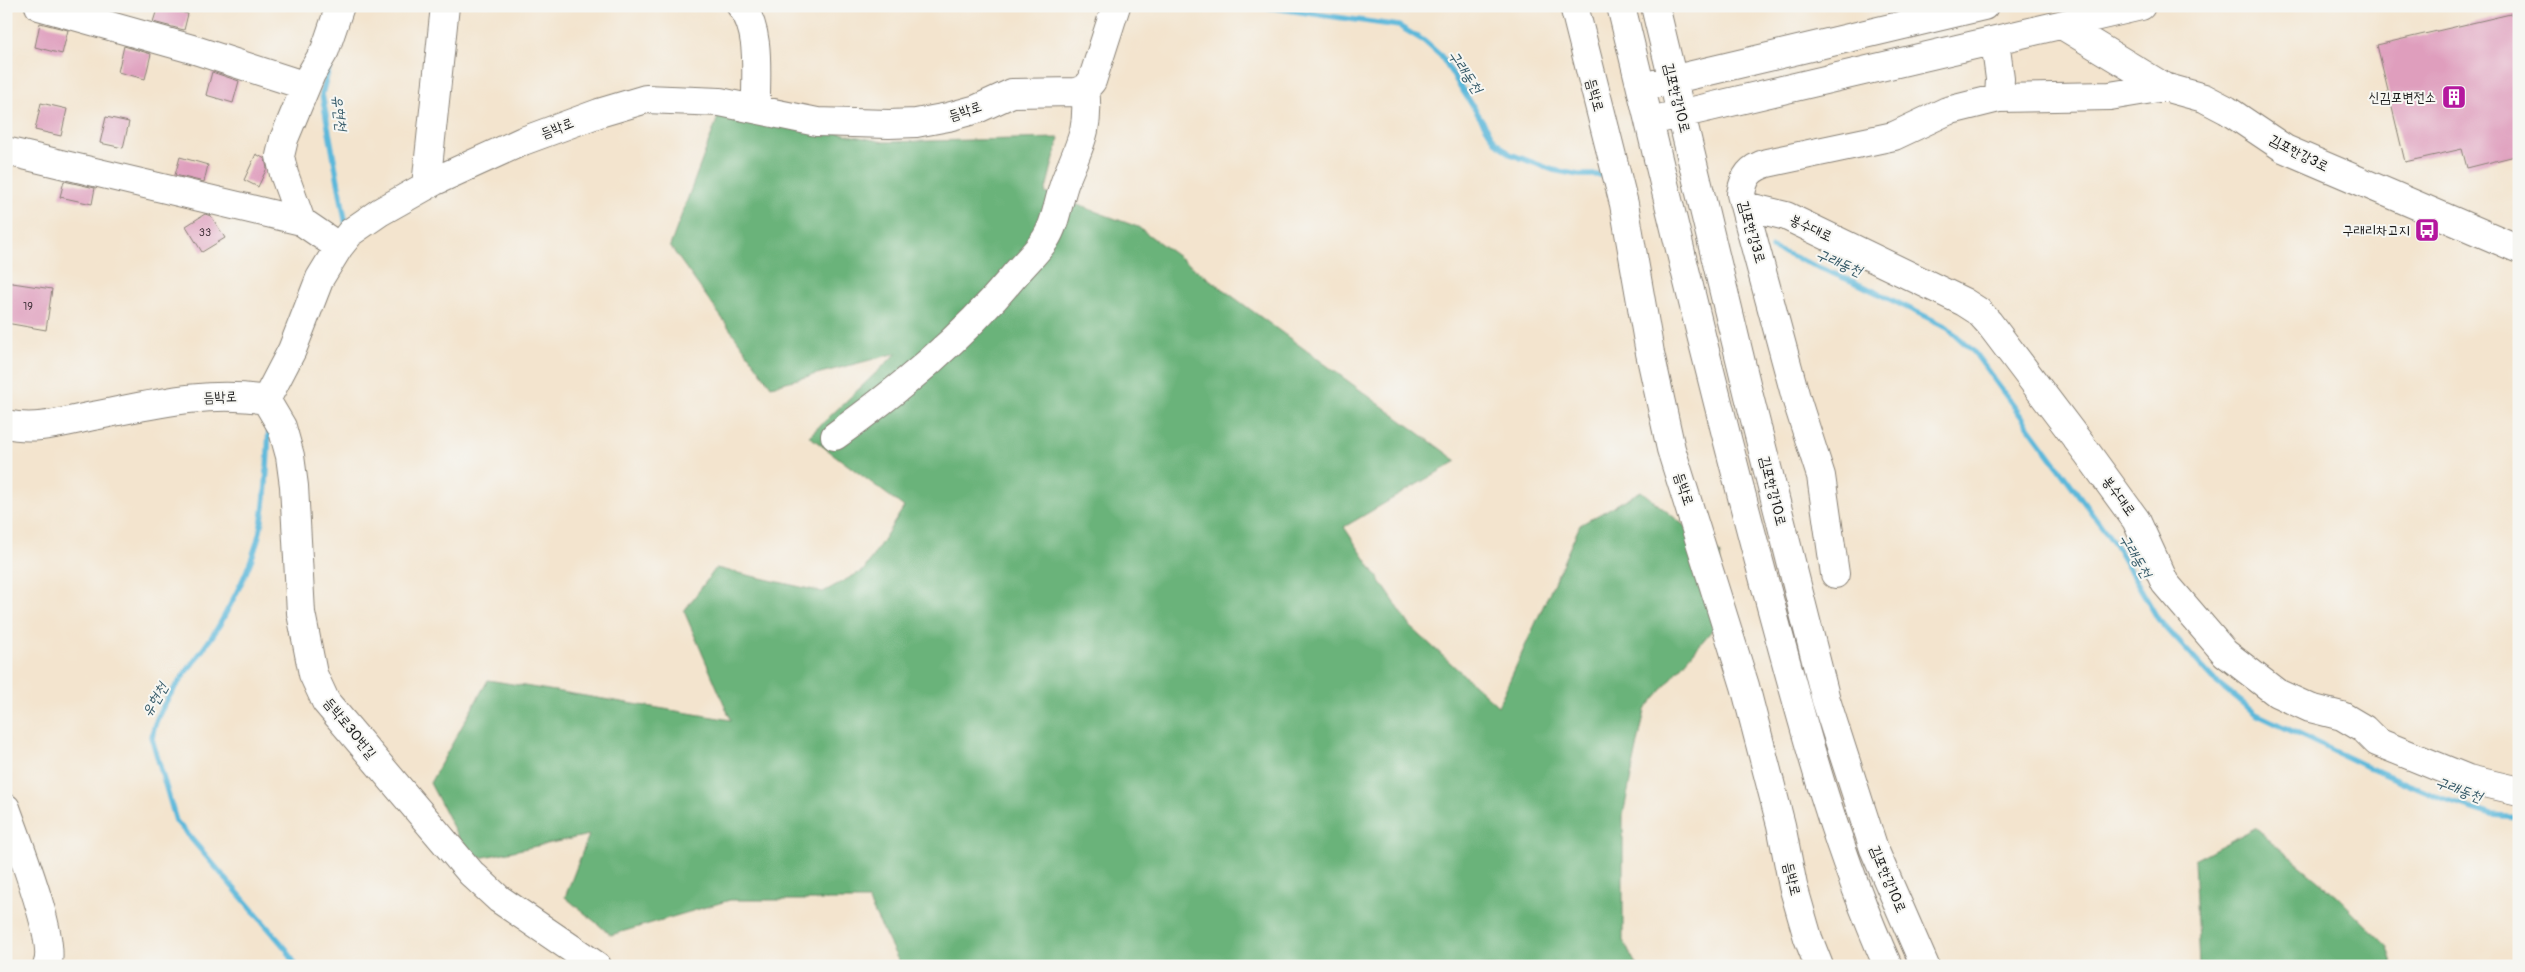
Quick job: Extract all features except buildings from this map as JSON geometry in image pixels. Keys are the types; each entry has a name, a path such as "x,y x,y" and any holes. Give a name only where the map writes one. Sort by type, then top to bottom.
{"street":[{"path":"39,6 192,49 306,86"},
{"path":"301,221 284,174 280,156 284,139 306,86 325,50 340,6"},
{"path":"426,186 445,6"},
{"path":"741,6 751,26 754,48 756,109"},
{"path":"835,436 936,358 982,314 1044,241 1052,226 1065,181 1082,143 1088,113 1085,89 1092,81 1098,65 1116,6"},
{"name":"듬박로","path":"1574,6 1624,204 1650,353 1671,449 1745,686 1780,824 1793,886 1808,938 1819,966"},
{"path":"1621,6 1720,418 1816,774 1847,869 1888,966"},
{"name":"김포한강10로","path":"1655,6 1749,396 1826,700 1874,849 1925,966"},
{"path":"1641,87 1984,6"},
{"path":"1649,121 2141,6"},
{"name":"김포한강3로","path":"2062,25 2164,87 2204,98 2227,110 2285,149 2519,249"},
{"path":"1995,41 2000,79 1999,98"},
{"name":"김포한강3로","path":"1835,574 1821,476 1796,398 1741,194 1743,180 1753,167 1894,136 1947,110 1999,98 2110,96 2164,87"},
{"name":"듬박로","path":"6,424 36,427 160,403 207,397 239,396 266,400 292,350 320,278 339,247 351,232 426,186 481,159 523,141 630,103 665,99 720,102 818,122 916,123 977,109 1012,93 1076,92 1085,89"},
{"path":"6,151 301,221 339,247"},
{"name":"봉수대로","path":"1745,206 1786,216 1964,302 1978,311 2010,350 2136,520 2165,583 2225,653 2252,675 2277,693 2310,708 2342,716 2364,729 2377,742 2468,779 2519,790"},
{"name":"듬박로30번길","path":"266,400 282,427 290,456 294,486 301,613 313,674 326,702 471,873 499,899 597,966"},
{"path":"6,808 41,910 48,942 47,966"}],"green space":[{"path":"721,109 884,142 1059,138 1045,193 1138,227 1457,461 1344,527 1411,627 1498,706 1580,525 1641,491 1720,554 1718,623 1645,710 1623,815 1623,941 1637,966 901,966 868,900 730,900 611,935 565,897 589,835 470,860 430,783 488,680 731,720 684,611 716,568 823,592 864,570 904,507 809,436 897,353 771,386 670,246"},
{"path":"2255,828 2337,896 2388,947 2394,966 2199,966 2194,860"}],"waterway":[{"name":"구래동천","path":"1259,6 1399,26 1424,41 1441,56 1495,141 1510,154 1553,170 1579,175 1603,175"},
{"name":"유현천","path":"329,68 322,94 346,225"},
{"name":"구래동천","path":"1772,248 1861,285 1947,327 1974,352 2116,546 2158,619 2215,681 2256,714 2361,764 2442,799 2491,815 2519,817"},
{"name":"유현천","path":"269,425 264,508 256,546 240,585 221,622 161,710 152,739 176,821 287,950 296,966"}],"place":[{"name":"신김포변전소","path":"2454,97"},
{"name":"구래리차고지","path":"2427,230"}]}
